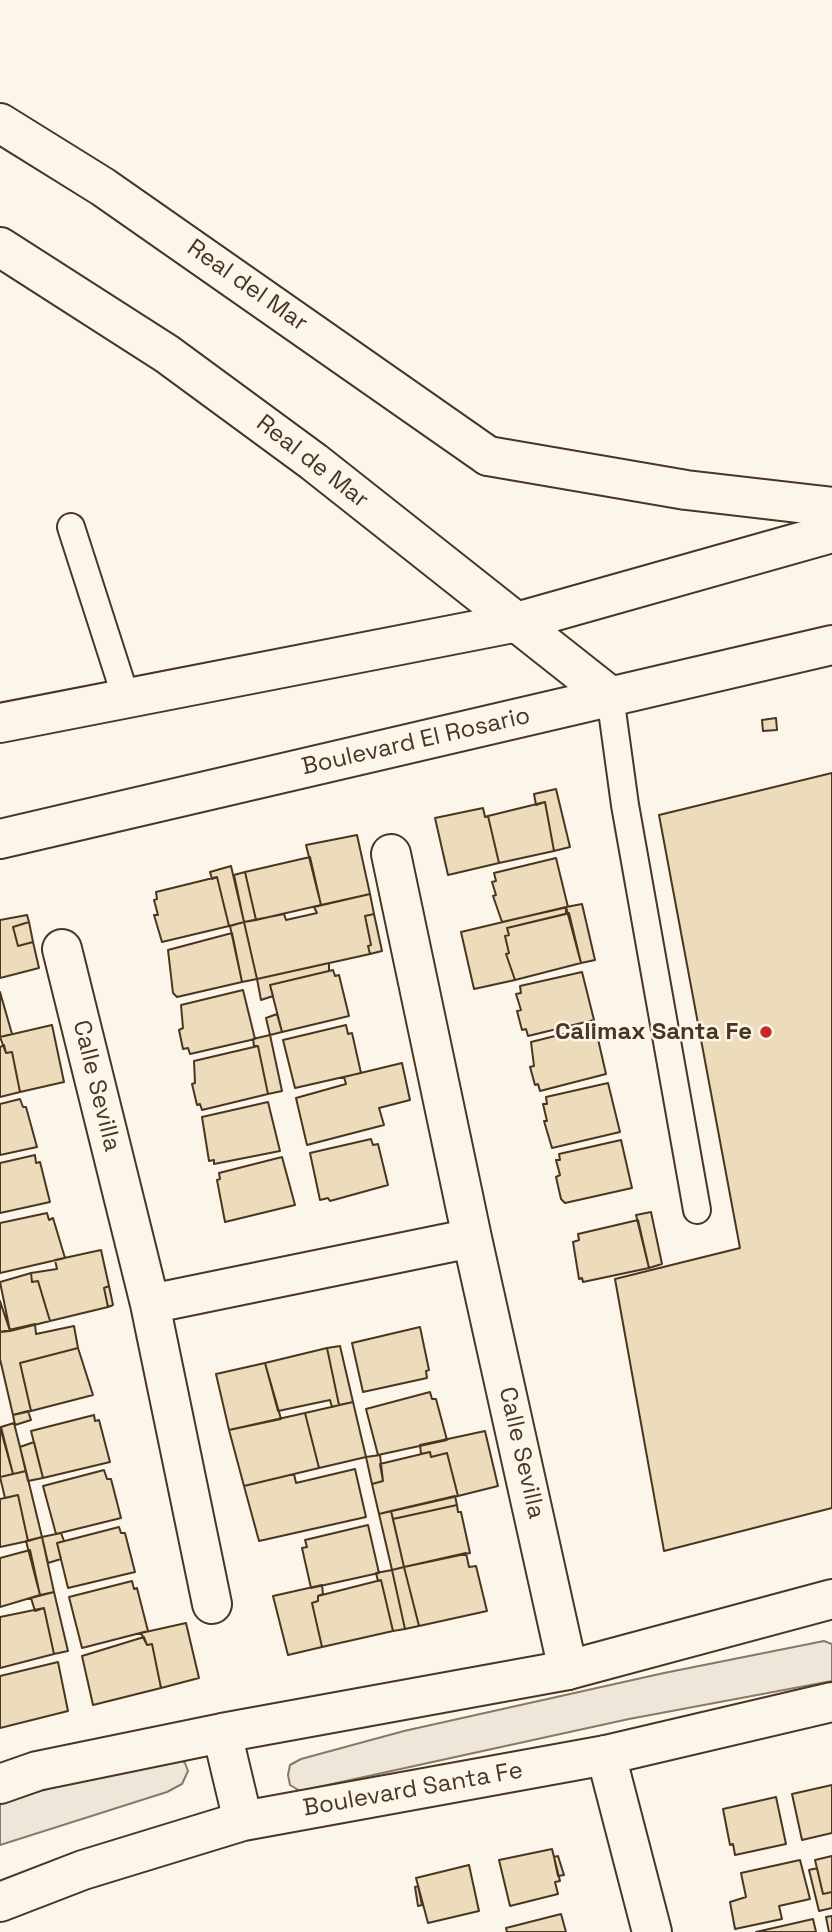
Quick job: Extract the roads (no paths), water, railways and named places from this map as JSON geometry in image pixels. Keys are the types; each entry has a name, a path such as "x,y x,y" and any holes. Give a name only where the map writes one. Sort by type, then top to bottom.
{"main road":[{"name":"Real del Mar","path":"0,123 103,187 488,456 686,490 832,507"},
{"name":"Real de Mar","path":"0,247 167,354 314,462 513,623 610,696"},
{"path":"0,723 513,623 832,533"},
{"name":"Boulevard El Rosario","path":"0,839 832,645"},
{"name":"Calle Sevilla","path":"391,854 472,1238 568,1670"},
{"name":"Calle Sevilla","path":"61,949 150,1304 212,1604"},
{"path":"150,1304 472,1238"},
{"path":"0,1784 37,1771 222,1733 568,1670 832,1599"},
{"name":"Boulevard Santa Fe","path":"0,1902 83,1870 243,1821 606,1755 832,1702"},
{"path":"222,1733 243,1821"},
{"path":"606,1755 652,1932"}],"lane":[{"path":"71,527 126,698"},
{"path":"610,696 625,805 697,1210"}],"place":[{"name":"Calimax Santa Fe","path":"766,1032"}]}
